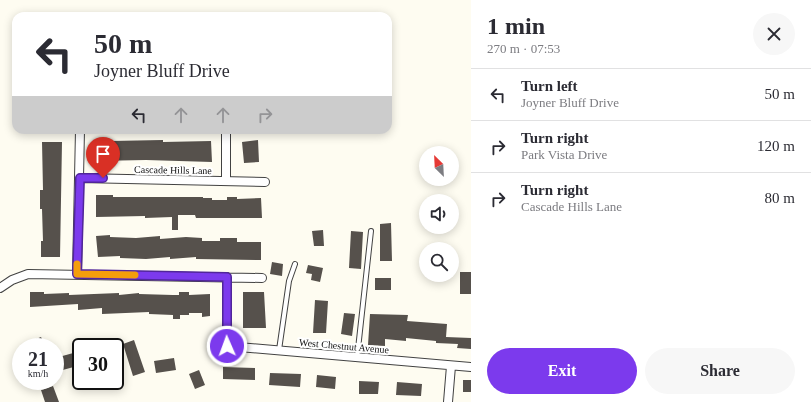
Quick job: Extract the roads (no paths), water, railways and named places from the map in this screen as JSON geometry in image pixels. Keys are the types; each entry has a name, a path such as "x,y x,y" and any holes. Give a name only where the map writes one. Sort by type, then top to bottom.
{"street":[{"path":"77,274 80,134"},
{"path":"226,134 226,181"},
{"name":"Cascade Hills Lane","path":"80,178 265,182"},
{"path":"0,288 12,280 28,274 262,278"},
{"path":"227,277 227,346"},
{"name":"West Chestnut Avenue","path":"215,345 471,367"},
{"path":"448,402 451,366"}],"lane":[{"path":"357,358 371,231"},
{"path":"279,350 289,281 295,264"}]}
